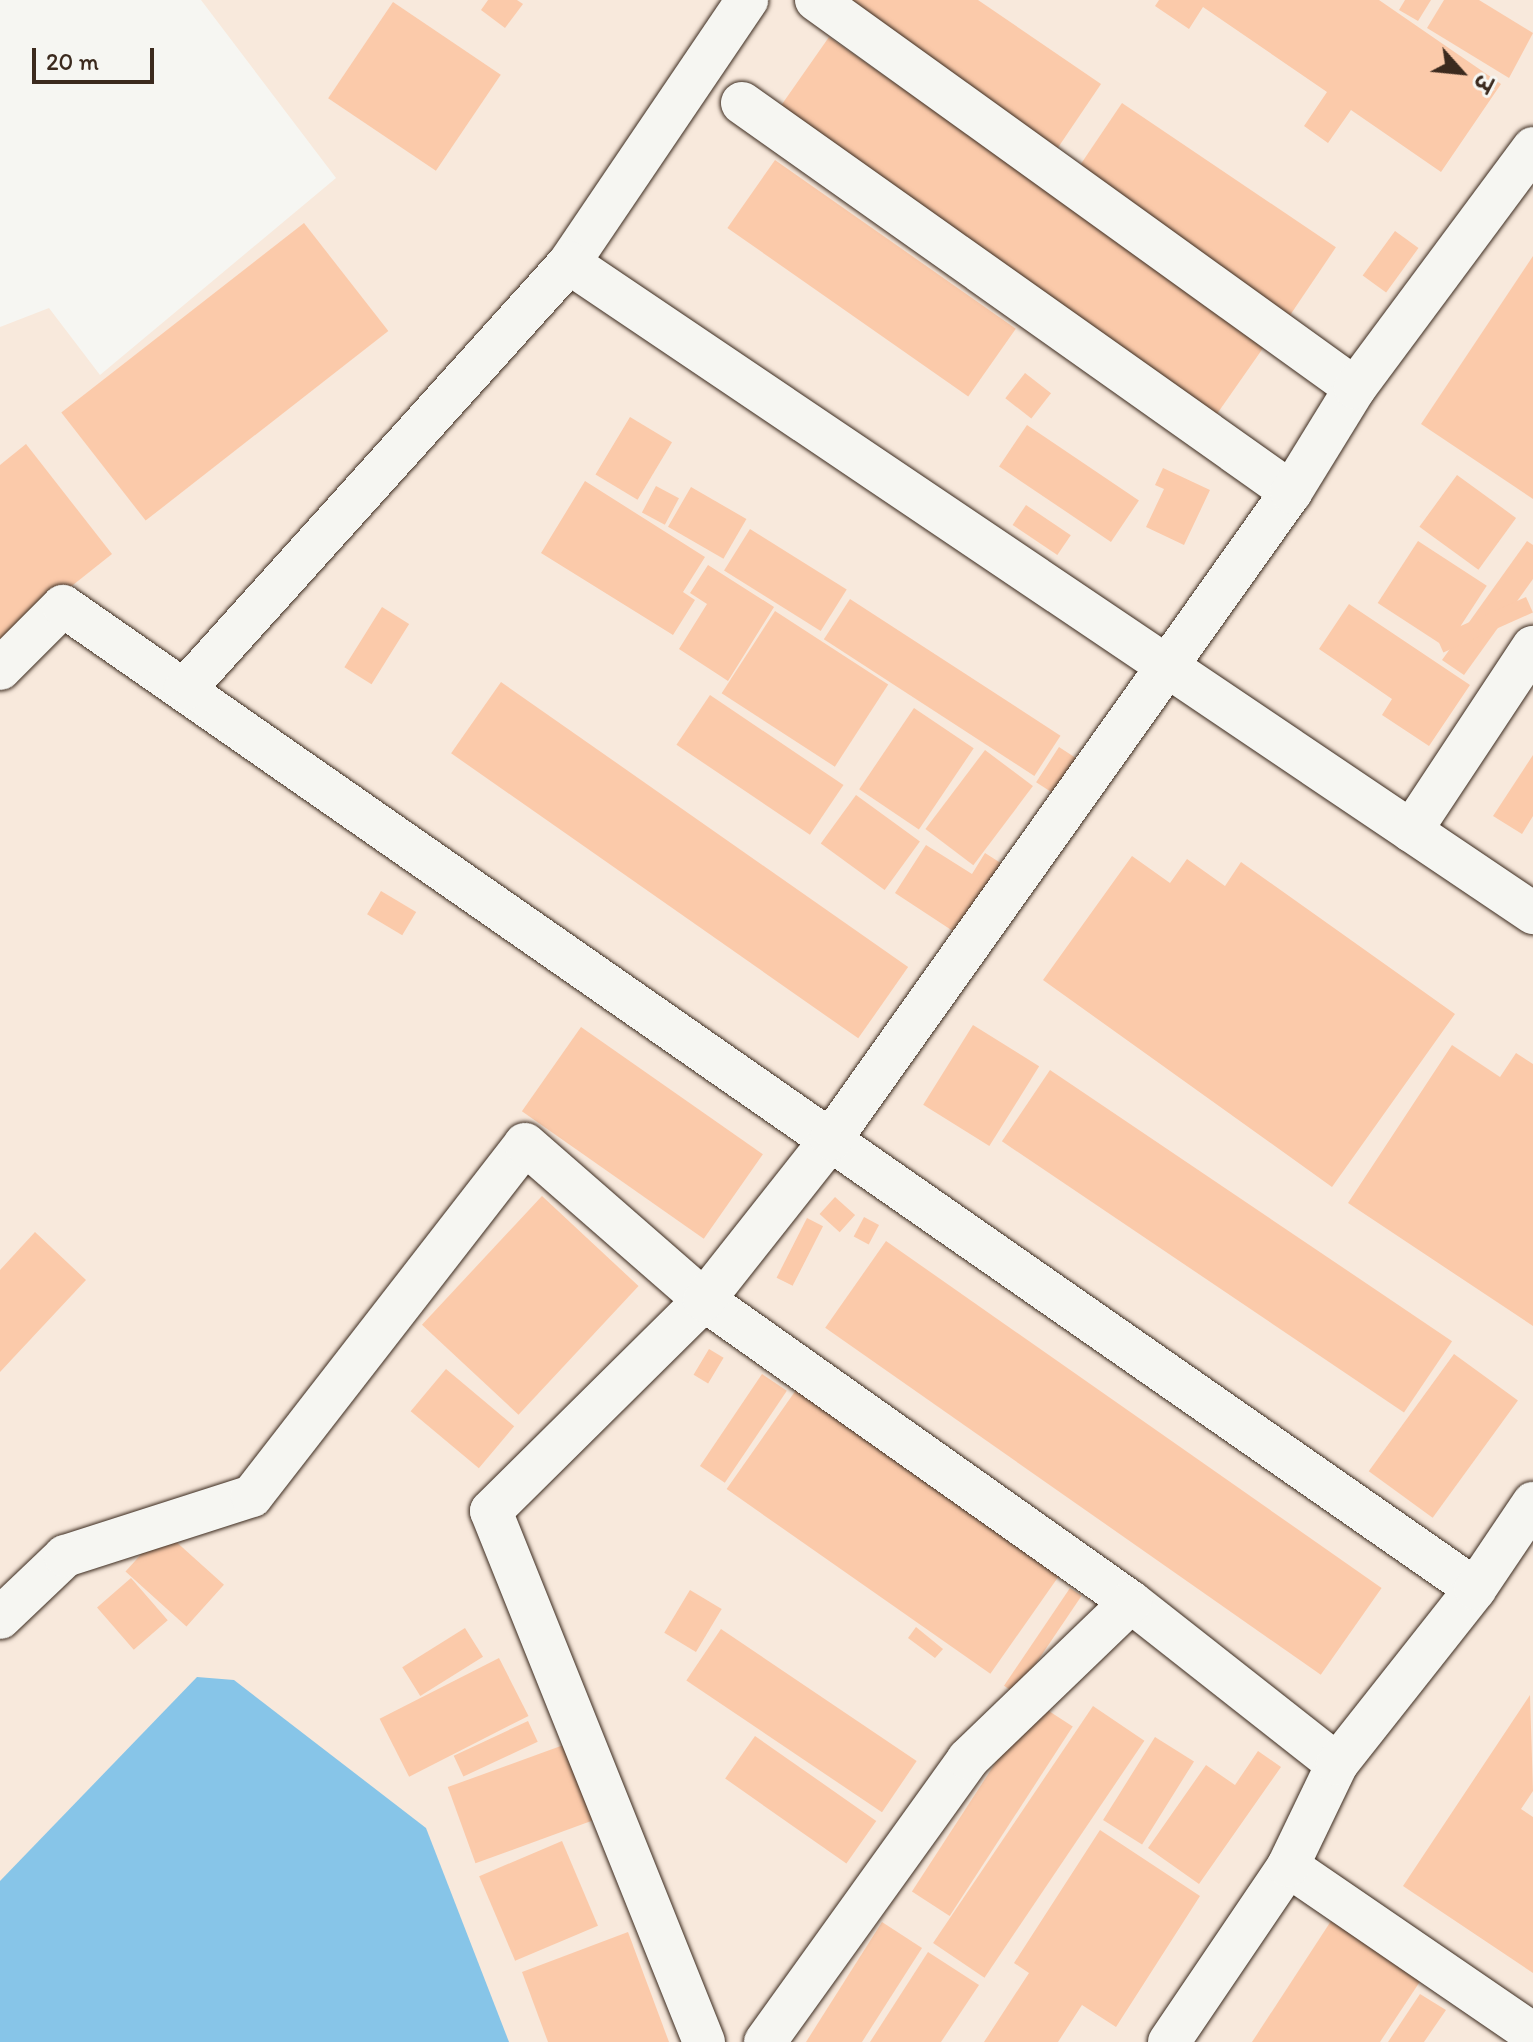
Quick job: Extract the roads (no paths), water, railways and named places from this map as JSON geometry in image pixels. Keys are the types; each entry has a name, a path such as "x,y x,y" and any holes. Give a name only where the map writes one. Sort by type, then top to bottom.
{"street":[{"path":"185,689 569,263 747,0"},
{"path":"816,0 1355,388"},
{"path":"742,103 1291,492"},
{"path":"704,2042 491,1511 704,1300 831,1139 1291,492 1355,388 1533,148"},
{"path":"569,263 1533,913"},
{"path":"0,669 63,606 1475,1589"},
{"path":"1411,831 1533,647"},
{"path":"0,1618 65,1556 252,1496 525,1144 704,1300 1131,1602 1337,1764"},
{"path":"1169,2042 1288,1866 1337,1764 1475,1589 1533,1503"},
{"path":"765,2042 968,1759 1131,1602"},
{"path":"1288,1866 1533,2034"}],"water":[{"path":"197,1677 234,1680 426,1828 509,2042 0,2042 0,1881"}]}
